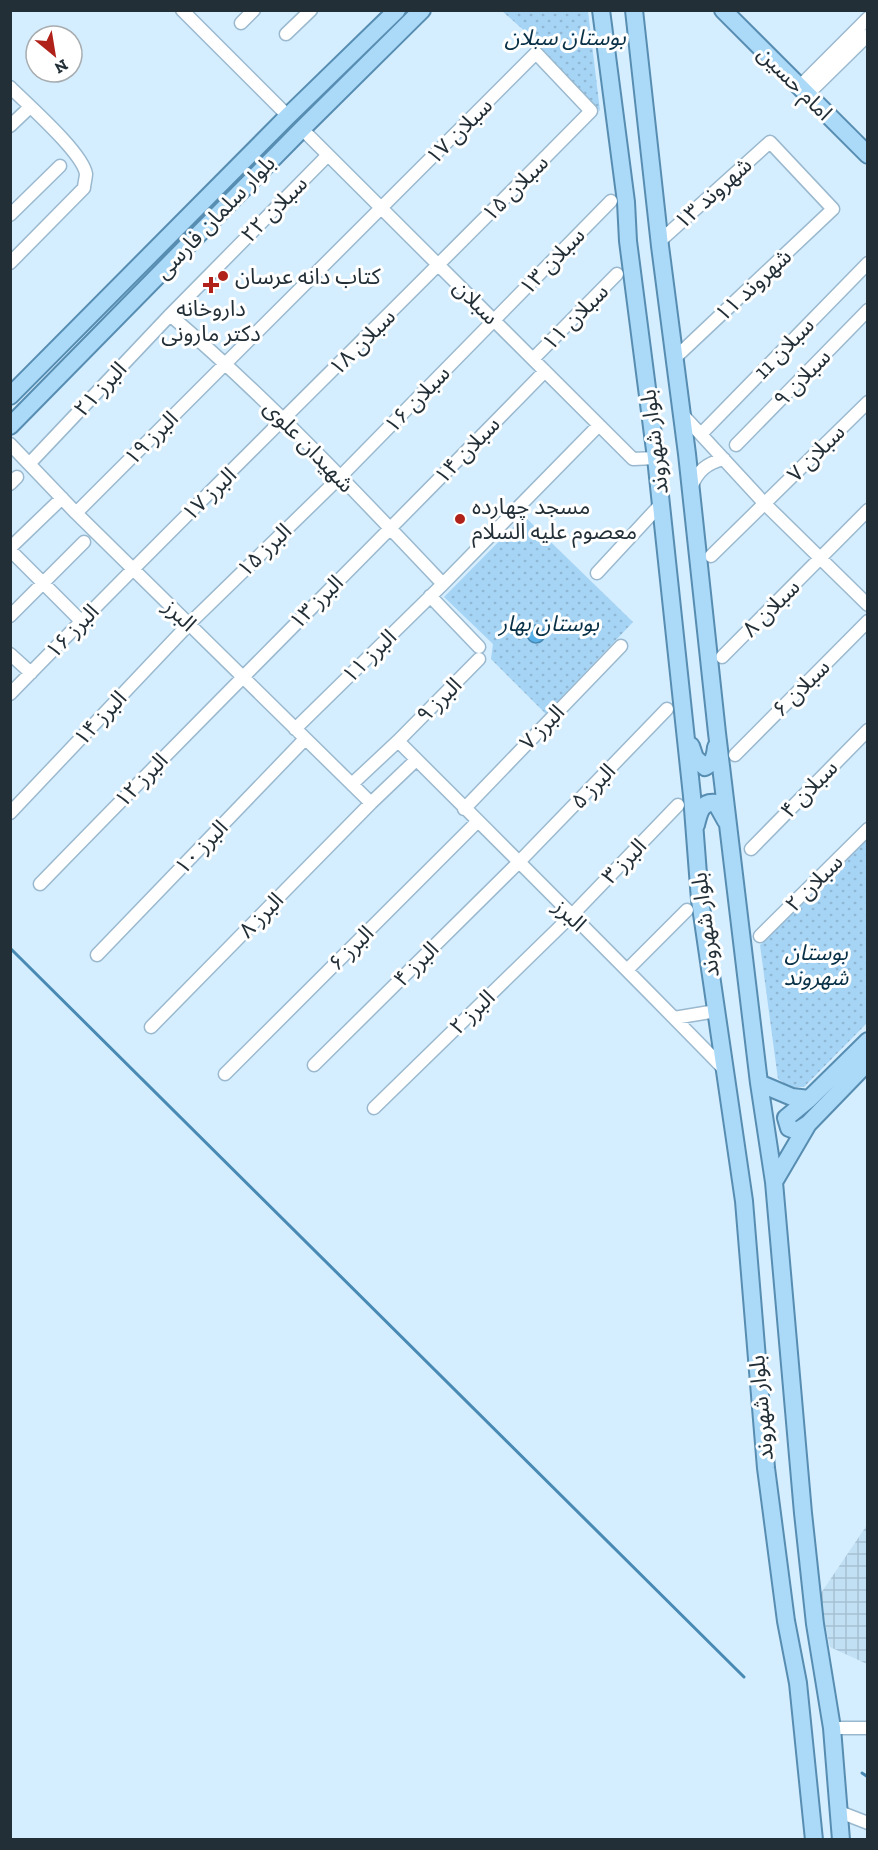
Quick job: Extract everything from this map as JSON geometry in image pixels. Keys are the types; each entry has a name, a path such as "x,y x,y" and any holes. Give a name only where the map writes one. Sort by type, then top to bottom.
{"main road":[{"name":"بلوار سلمان فارسی","path":"10,396 288,116 397,10"},
{"name":"بلوار سلمان فارسی","path":"10,426 422,10"},
{"name":"بلوار شهروند","path":"601,10 618,202 628,241 656,458 685,728 700,900 744,1202 766,1467 786,1621 798,1683 814,1839"},
{"name":"بلوار شهروند","path":"633,10 654,200 691,488 728,827 759,1083 774,1182 803,1513 815,1624 825,1674 832,1728 841,1839"},
{"name":"امام حسین","path":"723,10 867,155"},
{"path":"618,202 641,209 648,207 654,200"},
{"path":"628,241 636,229 646,227 655,232 660,244"},
{"path":"685,728 695,758 705,767 715,758 717,733"},
{"path":"695,831 701,808 711,802 716,803 721,810 728,827"},
{"path":"808,1124 797,1131 789,1128 786,1118 809,1099 867,1041"},
{"path":"774,1182 808,1124 867,1062"},
{"path":"759,1083 792,1097 809,1099"},
{"path":"786,1621 791,1633 801,1639 813,1635 815,1624"},
{"path":"798,1683 803,1669 812,1663 825,1674"}],"street":[{"path":"182,10 288,116"},
{"path":"241,23 254,10"},
{"path":"286,34 311,10"},
{"path":"803,91 867,18"},
{"path":"803,91 867,35"},
{"name":"سبلان ۱۷","path":"226,363 536,53 591,111"},
{"path":"10,87 78,158 86,174 84,188 10,263"},
{"path":"10,126 30,107"},
{"name":"سبلان ۱۵","path":"439,265 591,111"},
{"name":"سبلان","path":"302,129 633,459 656,458"},
{"name":"شهروند ۱۱","path":"675,358 833,209 770,142 767,144"},
{"name":"شهروند ۱۳","path":"660,244 767,144"},
{"name":"سبلان ۲۲","path":"170,315 328,155"},
{"path":"10,215 60,166"},
{"name":"سبلان ۱۳","path":"494,320 618,202"},
{"name":"سبلان 11","path":"701,434 867,263"},
{"name":"سبلان ۱۸","path":"285,419 439,265"},
{"name":"سبلان ۱۱","path":"533,359 617,274"},
{"name":"سبلان ۹","path":"736,445 867,310"},
{"name":"شهیدان علوی","path":"170,315 226,363 285,419 443,584"},
{"name":"البرز ۲۱","path":"29,464 170,315"},
{"name":"سبلان ۱۶","path":"340,477 494,320"},
{"name":"البرز ۱۹","path":"76,513 226,363"},
{"name":"سبلان ۱۴","path":"390,529 544,371"},
{"name":"سبلان ۷","path":"711,556 867,402"},
{"path":"682,414 765,504 867,605"},
{"name":"البرز ۱۷","path":"133,568 285,419"},
{"name":"البرز ۱۱","path":"295,729 443,584 599,425"},
{"name":"البرز","path":"10,444 76,513 371,803"},
{"path":"691,488 699,471 715,461 724,459"},
{"name":"البرز ۱۵","path":"189,624 340,477"},
{"path":"62,498 10,549 81,621"},
{"path":"597,573 661,504"},
{"name":"سبلان ۸","path":"722,657 867,510"},
{"name":"البرز ۱۳","path":"242,676 390,529"},
{"path":"10,616 84,542"},
{"name":"البرز ۱۶","path":"10,694 133,568"},
{"name":"البرز ۹","path":"398,741 479,653 430,596"},
{"name":"سبلان ۶","path":"735,755 867,621"},
{"name":"البرز ۱۴","path":"10,813 189,624"},
{"name":"البرز ۷","path":"464,809 621,646"},
{"path":"10,654 30,673"},
{"name":"البرز ۱۲","path":"40,884 242,676"},
{"name":"البرز ۵","path":"518,863 667,709"},
{"name":"سبلان ۴","path":"751,849 867,729"},
{"name":"البرز ۱۰","path":"97,955 305,739"},
{"path":"352,784 398,741"},
{"name":"البرز","path":"398,741 724,1069"},
{"path":"371,803 416,760"},
{"name":"البرز ۸","path":"151,1027 371,803"},
{"name":"البرز ۳","path":"571,916 678,805"},
{"name":"البرز ۶","path":"225,1074 477,822"},
{"name":"سبلان ۲","path":"760,936 867,829"},
{"name":"البرز ۴","path":"314,1065 518,863"},
{"path":"627,970 687,910"},
{"name":"البرز ۲","path":"374,1108 571,916"},
{"path":"674,1018 716,1011"},
{"path":"832,1728 867,1728"},
{"path":"837,1811 867,1823"}],"shaded area":[{"path":"867,1525 867,1664 830,1647 819,1596"}],"green space":[{"name":"بوستان سبلان","path":"502,11 588,11 600,111 528,34"},
{"name":"بوستان بهار","path":"524,516 633,622 546,714 491,659 493,644 444,597"},
{"name":"بوستان شهروند","path":"867,839 867,1023 804,1087 791,1087 778,1079 760,945"}],"water":[{"path":"536,625 542,628 545,634 542,640 536,643 530,640 527,634 530,628"}],"waterway":[{"path":"10,948 744,1677"},
{"path":"862,1773 868,1777"}],"place":[{"name":"کتاب دانه عرسان","path":"223,276"},
{"name":"داروخانه دکتر مارونی","path":"211,285"},
{"name":"مسجد چهارده معصوم علیه السلام","path":"460,519"}]}
